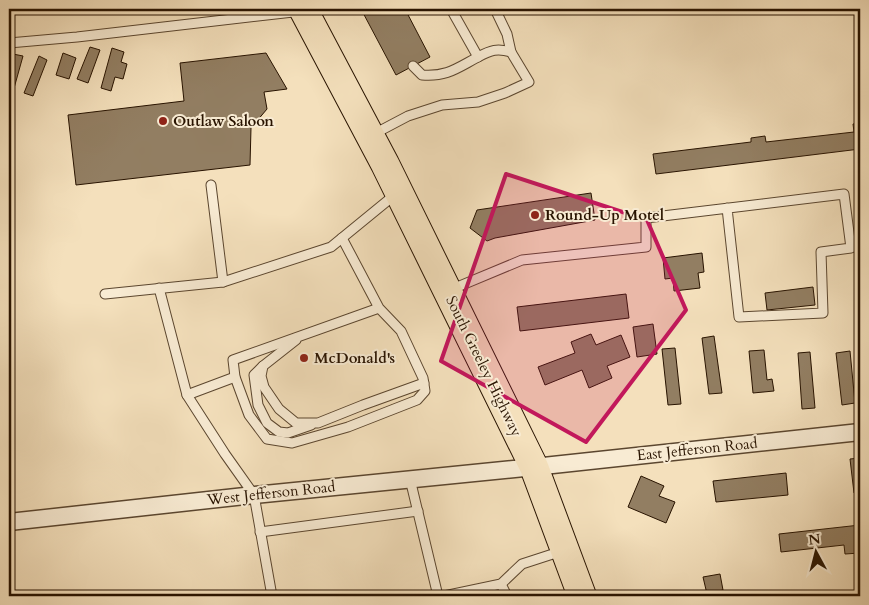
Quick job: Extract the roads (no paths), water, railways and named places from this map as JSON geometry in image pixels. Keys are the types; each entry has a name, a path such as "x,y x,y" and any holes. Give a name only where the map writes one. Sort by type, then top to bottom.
{"highway":[{"name":"South Greeley Highway","path":"303,10 371,136 534,467 582,596"}],"street":[{"name":"East Jefferson Road","path":"534,467 860,432"},
{"name":"West Jefferson Road","path":"9,522 254,494 534,467"}],"lane":[{"path":"450,9 478,56"},
{"path":"371,136 408,116 442,104 478,102 529,82 511,52 507,34 495,9"},
{"path":"9,43 77,37 303,10"},
{"path":"413,66 422,75 435,76 448,73 490,51 500,49 511,52"},
{"path":"211,185 223,282"},
{"path":"105,294 223,282 331,247 399,192"},
{"path":"448,291 522,260 646,247 646,218 727,208 844,194 851,248 821,252 823,313 739,317 727,208"},
{"path":"342,238 378,308 401,331 423,378 426,391 417,400 348,427 292,443 268,439 249,415 235,377 233,360 378,308"},
{"path":"159,288 186,395 254,494 272,596"},
{"path":"302,335 254,375 258,405 267,423 279,432 288,433 318,423 424,383"},
{"path":"263,366 261,376 264,387 278,409 296,423 318,423"},
{"path":"186,395 235,377"},
{"path":"410,479 438,596"},
{"path":"260,532 418,511"},
{"path":"444,596 467,594 501,584 522,564 565,551"},
{"path":"501,584 507,596"}],"place":[{"name":"Outlaw Saloon","path":"163,121"},
{"name":"Round-Up Motel","path":"535,215"},
{"name":"McDonald's","path":"304,358"}]}
